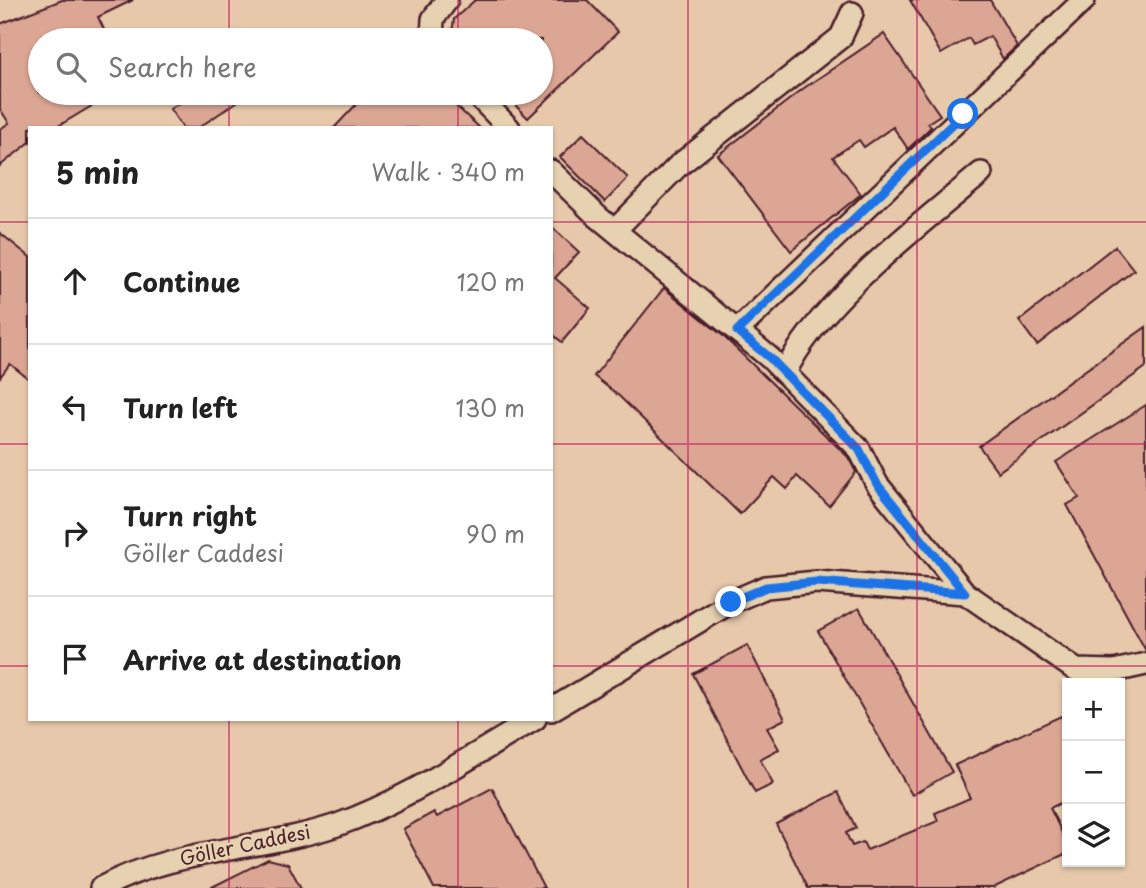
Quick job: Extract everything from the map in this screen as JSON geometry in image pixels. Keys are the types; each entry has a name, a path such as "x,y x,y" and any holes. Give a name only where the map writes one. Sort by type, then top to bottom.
{"street":[{"path":"433,28 433,19 447,0"},
{"path":"737,331 1084,0"},
{"path":"615,230 678,166 841,37 852,13"},
{"path":"487,105 507,126"},
{"path":"553,173 615,230 785,373 859,449 877,484 965,593 1076,670 1114,671 1146,664"},
{"path":"785,373 797,346 822,318 897,244 981,173"},
{"path":"553,709 731,602 766,587 817,582 965,593"},
{"name":"Göller Caddesi","path":"101,888 143,869 197,854 282,841 339,824 398,797 531,721"}],"building":[{"path":"62,0 133,0 98,17 103,28 28,28 28,105 93,105 58,126 28,126 28,144 0,166 0,129 9,123 0,109 0,24"},
{"path":"475,0 587,0 618,32 553,94 553,28 453,28 454,19"},
{"path":"910,0 990,0 1017,46 1003,59 990,36 973,45 969,38 941,54"},
{"path":"884,34 940,115 928,123 931,127 908,149 893,127 864,147 859,140 833,157 861,194 791,251 718,155 804,88"},
{"path":"176,105 232,105 201,126 182,126 170,109"},
{"path":"356,105 455,105 478,126 336,126"},
{"path":"515,105 542,105 528,118"},
{"path":"583,134 628,178 605,202 560,157"},
{"path":"553,228 579,252 555,278 590,308 562,342 553,335"},
{"path":"0,233 28,255 28,378 10,364 0,377"},
{"path":"1115,246 1134,270 1037,345 1019,321"},
{"path":"664,288 722,335 848,457 856,472 829,506 797,476 787,489 774,477 740,514 619,396 594,376"},
{"path":"1146,327 1146,367 998,472 979,446"},
{"path":"1146,405 1146,651 1067,505 1079,498 1056,462"},
{"path":"859,608 952,772 912,795 818,631"},
{"path":"747,645 785,719 767,728 779,749 760,759 773,784 755,793 693,674"},
{"path":"1061,716 1062,802 1050,808 1062,833 1062,855 993,888 808,888 776,824 838,792 856,828 846,833 852,846 863,842 867,850 938,821 935,813 970,798 955,765"},
{"path":"492,788 544,888 434,888 403,829 434,812 437,817"},
{"path":"268,859 288,864 301,888 210,888"}],"route":[{"path":"731,602 766,587 817,582 965,593 877,484 859,449 770,358 737,331 963,114"}]}
